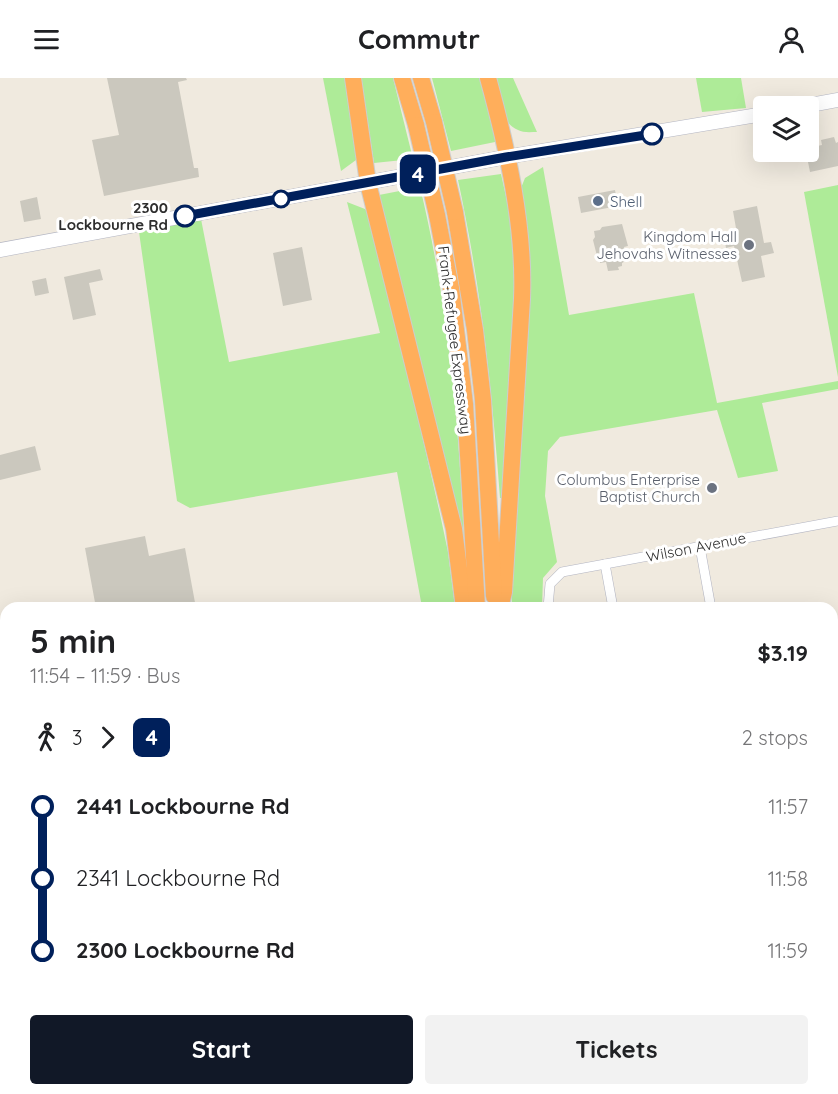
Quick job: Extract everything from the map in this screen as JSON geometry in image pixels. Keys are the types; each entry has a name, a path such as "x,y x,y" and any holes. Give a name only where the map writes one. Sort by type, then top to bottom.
{"highway":[{"path":"353,78 368,183 447,496 454,529 463,602"},
{"name":"Frank-Refugee Expressway","path":"402,78 416,125 437,216 452,296 465,404 477,602"},
{"name":"Frank-Refugee Expressway","path":"421,78 455,212 475,330 483,400 495,602"},
{"path":"488,78 502,129 516,211 523,278 504,592 502,602"}],"main road":[{"path":"819,103 838,100"},
{"path":"0,250 506,157 753,116"}],"street":[{"name":"Wilson Avenue","path":"548,602 550,584 562,572 838,521"},
{"path":"700,547 710,602"},
{"path":"605,564 612,602"}],"green space":[{"path":"323,78 345,78 357,142 356,160 341,171"},
{"path":"361,78 393,78 413,159 374,163"},
{"path":"432,78 482,78 497,131 495,142 451,151"},
{"path":"497,78 513,78 537,132 520,131 507,121"},
{"path":"696,78 741,78 746,108 702,112"},
{"path":"543,167 569,315 694,293 717,403 838,381 838,389 762,403 778,471 738,478 717,410 560,437 548,451 545,496 557,562 543,578 542,602 512,602 521,188 525,178"},
{"path":"501,174 511,219 516,270 503,498 500,498 479,299 458,180"},
{"path":"838,185 838,377 804,192"},
{"path":"420,187 439,280 452,374 465,564 379,195"},
{"path":"347,202 365,209 373,220 440,514 454,602 421,602 397,472 190,508 177,501 139,232 201,219 229,362 380,333"}],"building":[{"path":"107,78 186,78 187,80 178,82 194,168 198,168 199,177 104,196 92,140 119,135"},
{"path":"834,137 836,143 838,142 838,166 810,172 808,162 819,162 821,140"},
{"name":"Shell","path":"615,190 618,206 581,213 578,197"},
{"path":"37,197 41,219 24,222 20,201"},
{"name":"Kingdom Hall Jehovahs Witnesses","path":"757,206 764,243 771,242 774,253 761,256 765,277 742,282 734,246 726,248 724,236 737,234 733,211"},
{"path":"622,224 628,246 624,247 627,260 618,267 619,270 608,271 606,262 600,263 600,259 598,260 593,240 594,231 602,227"},
{"path":"302,247 312,300 283,306 273,253"},
{"path":"100,269 103,280 89,283 96,315 73,320 64,277"},
{"path":"46,278 49,293 35,296 32,281"},
{"path":"35,446 41,470 0,480 0,455"},
{"path":"145,536 149,556 185,548 195,602 95,602 85,548"}],"bus line":[{"name":"4","path":"185,216 506,157 652,134"}],"place":[{"name":"Shell","path":"598,201"},
{"name":"2300 Lockbourne Rd","path":"185,216"},
{"name":"Kingdom Hall Jehovahs Witnesses","path":"749,245"},
{"name":"Columbus Enterprise Baptist Church","path":"712,488"}]}
